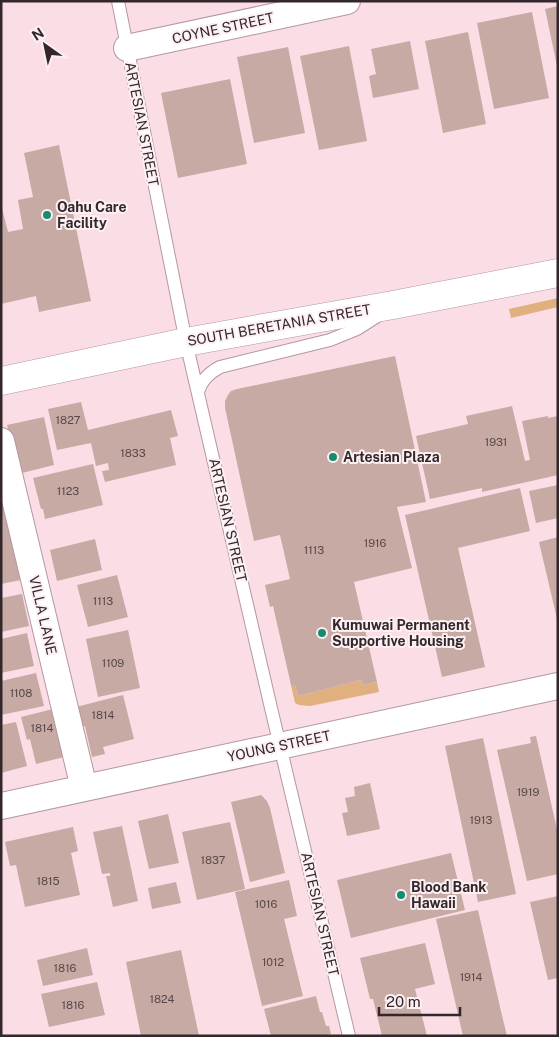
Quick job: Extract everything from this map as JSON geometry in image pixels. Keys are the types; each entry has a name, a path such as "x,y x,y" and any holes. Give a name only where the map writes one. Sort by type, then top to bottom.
{"main road":[{"name":"SOUTH BERETANIA STREET","path":"1,381 186,342 558,272"}],"street":[{"name":"COYNE STREET","path":"127,48 347,1"},
{"name":"VILLA LANE","path":"1,441 84,788"},
{"name":"YOUNG STREET","path":"1,806 558,686"}],"lane":[{"name":"ARTESIAN STREET","path":"118,1 186,342 349,1036"},
{"path":"198,392 201,383 207,376 220,367 344,335 357,329 393,304"}],"shaded area":[{"path":"558,298 558,307 511,318 509,309"},
{"path":"361,680 363,685 377,682 379,692 310,706 295,703 291,685 295,685 298,696"}],"building":[{"path":"558,6 558,66 557,66 545,9"},
{"path":"532,12 549,98 494,109 477,23"},
{"path":"468,32 486,124 443,133 425,41"},
{"path":"410,41 419,89 373,98 369,76 376,74 371,49"},
{"path":"349,46 367,141 319,150 300,56"},
{"path":"288,47 305,133 254,143 237,57"},
{"path":"230,79 247,164 178,178 161,93"},
{"name":"Oahu Care Facility","path":"59,145 91,301 39,312 36,296 1,304 1,204 8,232 23,229 18,200 33,197 24,153"},
{"path":"395,356 426,502 397,507 412,568 354,582 377,682 363,685 361,680 298,696 295,685 291,685 273,606 270,607 265,585 290,579 280,535 254,541 225,401 231,391 237,389"},
{"path":"81,402 88,430 171,410 178,436 170,438 176,465 105,482 102,471 109,470 108,463 96,466 91,443 57,450 48,409"},
{"path":"512,406 525,461 530,460 522,421 558,416 558,475 482,492 482,488 430,499 416,436 468,424 466,416"},
{"path":"44,417 54,465 18,474 7,425"},
{"path":"93,464 103,505 45,519 33,478"},
{"path":"558,485 558,518 536,523 529,491"},
{"path":"520,488 530,531 458,548 485,667 442,677 405,515"},
{"path":"1,490 21,580 1,584"},
{"path":"558,537 558,619 557,619 539,542"},
{"path":"95,539 102,570 57,581 50,550"},
{"path":"117,575 128,617 88,627 77,585"},
{"path":"22,594 29,626 1,632 1,598"},
{"path":"128,630 140,688 98,697 86,639"},
{"path":"27,633 34,666 1,673 1,639"},
{"path":"36,673 44,706 1,715 1,681"},
{"path":"123,695 134,739 103,747 105,754 92,757 85,726 81,727 76,707"},
{"path":"53,709 68,756 36,764 30,739 27,740 21,717"},
{"path":"16,722 27,766 1,773 1,725"},
{"path":"536,736 558,834 558,874 527,881 497,750 531,743 530,737"},
{"path":"483,738 516,894 478,902 445,746"},
{"path":"370,783 380,829 347,836 342,813 348,812 345,798 355,796 354,787"},
{"path":"261,795 267,801 270,808 285,873 250,882 231,802"},
{"path":"168,814 179,863 149,869 138,821"},
{"path":"230,822 245,889 197,900 182,832"},
{"path":"122,826 138,901 113,907 106,876 110,876 110,873 102,874 93,832"},
{"path":"73,827 78,851 71,853 80,895 25,907 16,865 10,866 5,842"},
{"name":"Blood Bank Hawaii","path":"451,853 465,910 351,938 337,880"},
{"path":"289,880 297,916 284,919 303,996 262,1006 235,892"},
{"path":"176,882 181,903 152,909 148,888"},
{"path":"558,896 558,978 548,980 530,902"},
{"path":"478,910 507,1036 463,1036 436,919"},
{"path":"425,943 435,984 415,989 427,1036 382,1036 373,999 370,999 360,958"},
{"path":"87,948 93,975 43,986 37,960"},
{"path":"181,950 199,1036 141,1036 126,962"},
{"path":"97,982 105,1015 49,1027 41,994"},
{"path":"316,996 320,1012 322,1012 326,1026 329,1026 331,1034 323,1036 271,1036 264,1009"}],"place":[{"name":"Oahu Care Facility","path":"47,215"},
{"name":"Artesian Plaza","path":"333,457"},
{"name":"Kumuwai Permanent Supportive Housing","path":"322,633"},
{"name":"Blood Bank Hawaii","path":"401,895"}]}
